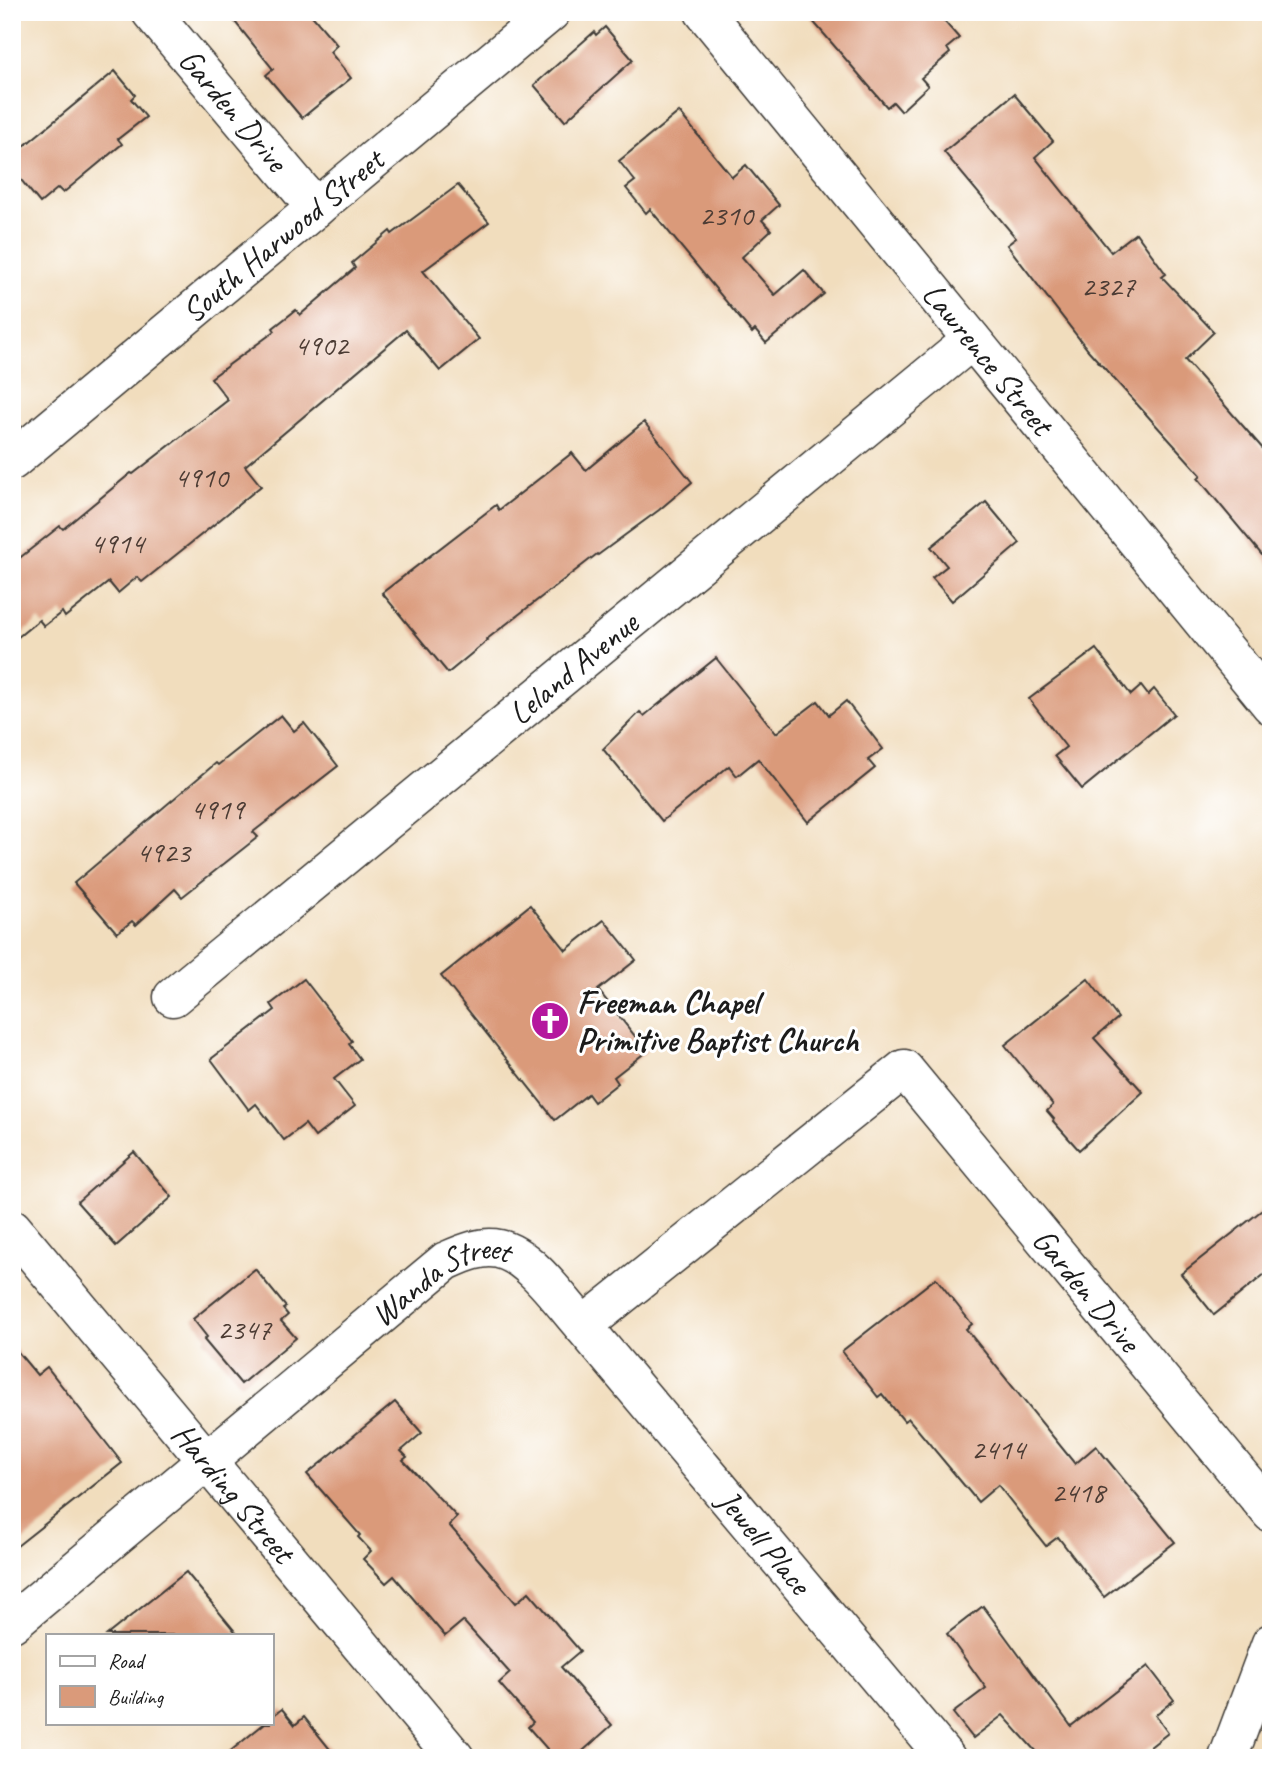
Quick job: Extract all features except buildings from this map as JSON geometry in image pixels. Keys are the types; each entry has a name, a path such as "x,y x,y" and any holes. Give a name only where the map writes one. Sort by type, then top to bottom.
{"street":[{"name":"Garden Drive","path":"151,12 316,208"},
{"name":"South Harwood Street","path":"12,461 551,12"},
{"name":"Lawrence Street","path":"704,12 1271,705"},
{"name":"Leland Avenue","path":"173,997 972,340"},
{"name":"Garden Drive","path":"583,1326 904,1069 1271,1513"},
{"name":"Harding Street","path":"12,1228 456,1758"},
{"name":"Wanda Street","path":"12,1623 446,1261 472,1250 499,1248 525,1261 583,1326"},
{"name":"Jewell Place","path":"583,1326 946,1758"},
{"path":"1228,1758 1271,1643"}],"place":[{"name":"Freeman Chapel Primitive Baptist Church","path":"550,1021"}]}
